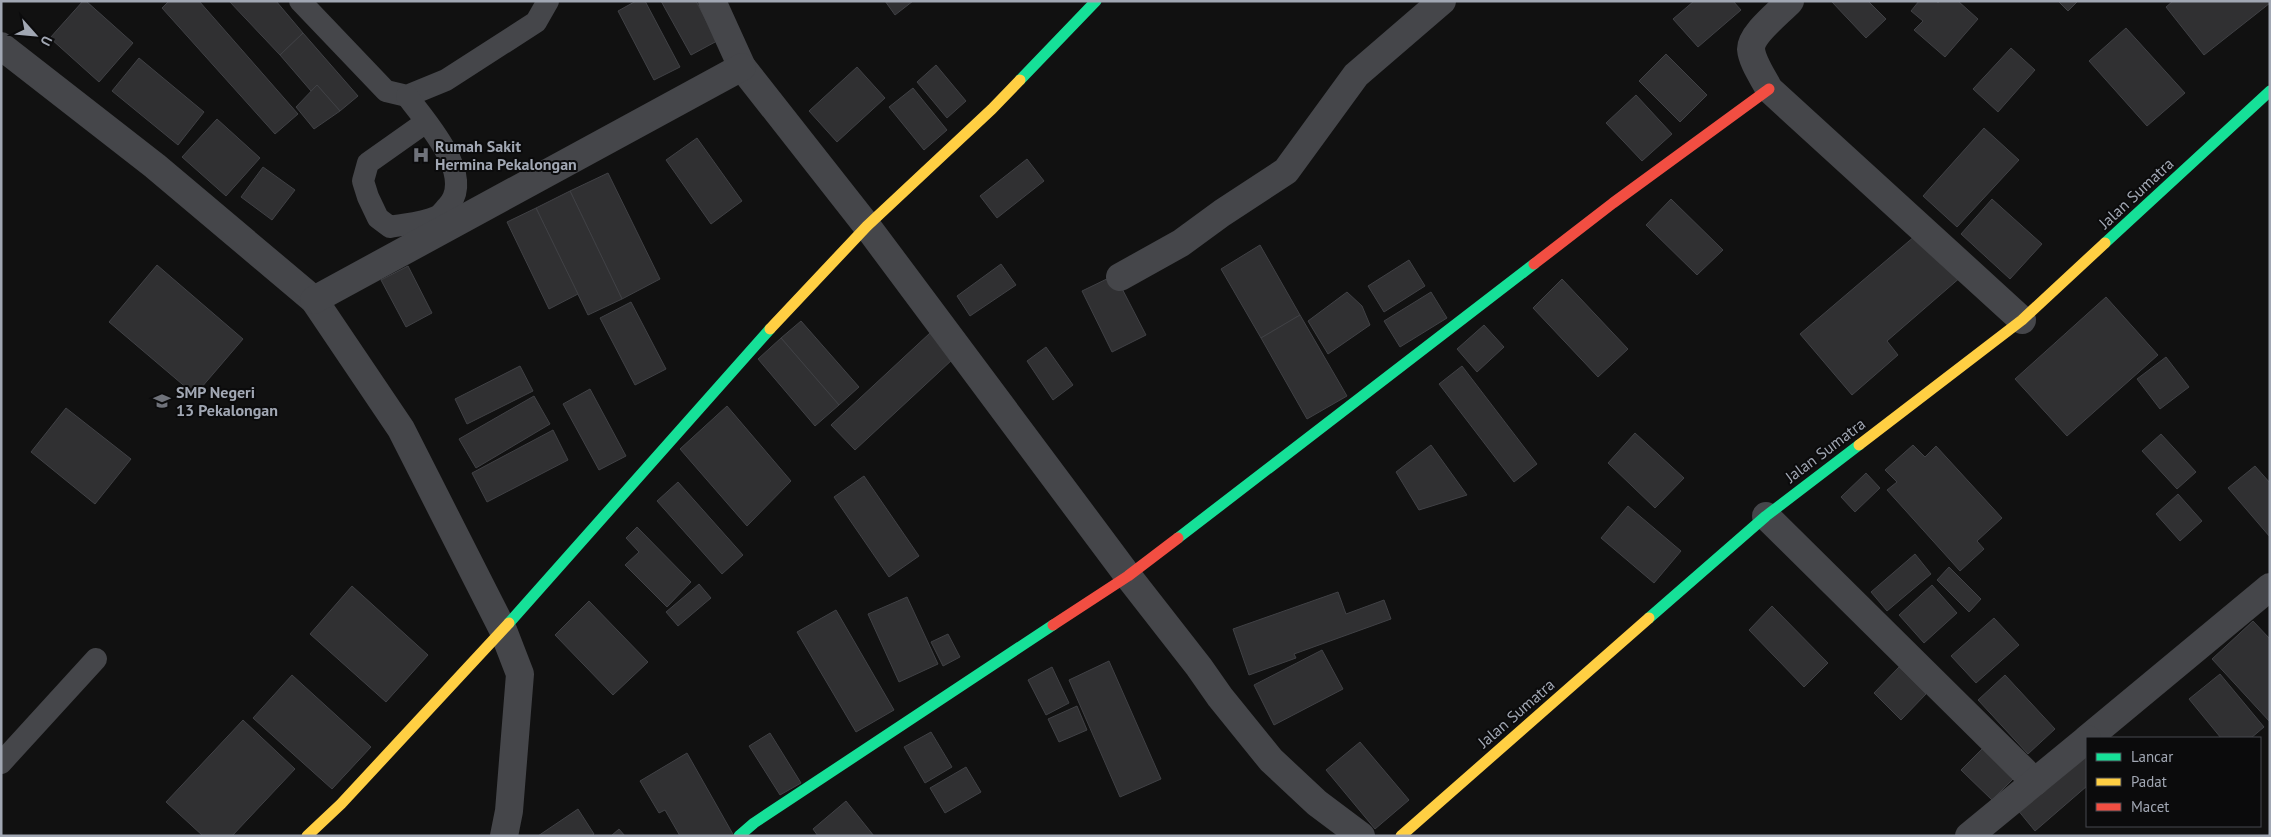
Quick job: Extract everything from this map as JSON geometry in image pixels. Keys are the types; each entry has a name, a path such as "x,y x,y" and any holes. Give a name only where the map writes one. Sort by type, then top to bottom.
{"street":[{"path":"712,1 742,68 867,226 1128,576 1199,666 1220,697 1271,760 1317,803 1361,836"},
{"path":"307,836 341,804 503,630 772,327 867,226 992,109 1096,1"},
{"path":"1120,276 1182,243 1222,213 1286,171 1356,75 1442,1"},
{"path":"1777,6 1753,41 1751,49 1769,89 2022,320"},
{"path":"1,46 155,166 314,300 401,429 503,630 520,674 509,811 504,836"},
{"path":"314,300 742,68"},
{"path":"739,836 754,823 1128,576 1613,203 1769,89"},
{"name":"Jalan Sumatra","path":"1401,836 1766,516 2022,320 2270,91"},
{"path":"1766,516 2035,782"},
{"path":"2089,737 2270,587"},
{"path":"1988,830 2035,782 2086,740"}],"lane":[{"path":"300,1 386,91 406,96 446,80 536,22 548,1"},
{"path":"406,96 426,122 449,155 457,184 452,202 438,217 390,227 378,218 368,197 363,181 368,163 426,122"},
{"path":"1,763 96,659"}],"building":[{"path":"83,1 86,1 133,43 99,82 50,38"},
{"path":"169,1 199,1 298,114 275,134 162,8"},
{"path":"229,1 276,1 303,33 280,55"},
{"path":"636,1 645,1 680,67 654,80 618,11"},
{"path":"661,1 696,1 717,41 691,55"},
{"path":"885,1 913,1 895,15"},
{"path":"1694,1 1733,1 1741,10 1698,47 1673,19"},
{"path":"1868,1 1886,19 1866,38 1832,2"},
{"path":"1919,1 1936,1 1938,3 1940,1 1958,1 1978,19 1945,57 1914,30 1923,21 1911,11"},
{"path":"2058,1 2078,1 2068,11"},
{"path":"2173,1 2270,1 2270,3 2204,55 2166,7"},
{"path":"2126,28 2185,93 2147,126 2089,61"},
{"path":"303,33 358,96 340,111 317,85 311,91 280,55"},
{"path":"2011,48 2035,70 1998,112 1973,89"},
{"path":"1666,54 1707,95 1680,122 1639,81"},
{"path":"139,58 204,112 178,145 112,91"},
{"path":"936,65 966,101 947,118 917,82"},
{"path":"857,67 885,98 837,142 809,111"},
{"path":"317,85 340,111 314,129 296,107"},
{"path":"913,88 947,130 924,150 889,107"},
{"path":"1636,95 1672,134 1642,161 1606,123"},
{"path":"217,119 260,158 226,196 182,157"},
{"path":"1984,128 2019,160 1957,227 1923,196"},
{"path":"697,138 742,201 711,224 666,160"},
{"path":"1027,159 1044,181 997,218 980,196"},
{"path":"263,167 295,190 272,220 241,197"},
{"path":"608,173 660,279 622,299 570,191"},
{"path":"570,191 622,299 588,315 536,208"},
{"path":"1671,199 1723,250 1697,275 1646,225"},
{"path":"1992,199 2042,244 2010,279 1961,234"},
{"path":"536,208 578,294 549,309 507,222"},
{"path":"1922,230 1962,276 1887,341 1898,355 1852,395 1800,334"},
{"path":"1260,245 1300,315 1261,338 1221,269"},
{"path":"1409,260 1425,286 1384,312 1368,286"},
{"path":"1001,264 1016,285 970,316 957,296"},
{"path":"157,265 243,339 195,395 109,322"},
{"path":"408,266 432,313 406,327 381,280"},
{"path":"1115,275 1146,335 1112,352 1082,291"},
{"path":"1562,279 1628,349 1598,377 1533,308"},
{"path":"1347,292 1362,306 1370,325 1328,354 1308,321"},
{"path":"1431,292 1447,318 1400,347 1384,321"},
{"path":"2106,297 2158,355 2067,436 2015,379"},
{"path":"631,302 666,369 635,385 600,318"},
{"path":"1300,315 1347,396 1307,419 1261,338"},
{"path":"801,321 859,387 839,405 781,338"},
{"path":"1484,325 1504,347 1477,372 1457,349"},
{"path":"930,333 953,359 855,450 831,425"},
{"path":"781,338 839,405 815,426 758,359"},
{"path":"1046,347 1073,385 1053,400 1027,361"},
{"path":"2166,357 2189,387 2160,409 2137,379"},
{"path":"520,366 533,391 467,424 455,399"},
{"path":"1462,366 1537,464 1514,482 1439,384"},
{"path":"590,389 626,456 599,470 563,404"},
{"path":"534,396 550,424 476,468 459,439"},
{"path":"727,406 791,481 747,526 680,449"},
{"path":"66,408 131,459 95,504 31,452"},
{"path":"553,430 568,460 487,502 472,473"},
{"path":"1635,433 1684,478 1655,508 1608,463"},
{"path":"2161,434 2196,472 2177,489 2142,451"},
{"path":"1431,445 1467,495 1419,510 1396,472"},
{"path":"1913,445 1925,457 1936,446 2002,518 1977,541 1984,549 1960,571 1887,490 1897,482 1885,470"},
{"path":"2255,466 2270,483 2270,537 2228,488"},
{"path":"1866,473 1880,488 1855,512 1841,497"},
{"path":"864,476 919,556 889,577 834,497"},
{"path":"678,482 743,555 722,574 657,501"},
{"path":"2178,494 2202,521 2180,541 2156,514"},
{"path":"1628,506 1681,551 1654,583 1601,538"},
{"path":"637,527 691,582 667,607 625,565 639,552 626,538"},
{"path":"1915,554 1931,574 1887,611 1871,592"},
{"path":"1949,567 1981,599 1969,612 1937,580"},
{"path":"699,584 711,598 678,626 666,612"},
{"path":"1932,585 1957,613 1924,643 1899,615"},
{"path":"352,586 428,655 386,702 310,634"},
{"path":"1338,592 1346,614 1384,600 1391,619 1294,654 1296,658 1249,675 1233,629"},
{"path":"907,597 938,664 899,682 868,614"},
{"path":"589,601 648,662 613,695 555,635"},
{"path":"1772,606 1828,663 1804,687 1749,630"},
{"path":"836,610 894,710 856,732 797,632"},
{"path":"1994,618 2019,645 1976,683 1951,656"},
{"path":"2253,621 2270,639 2270,722 2212,659"},
{"path":"948,634 960,657 943,666 931,642"},
{"path":"1322,650 1343,689 1274,725 1254,685"},
{"path":"1109,661 1161,779 1120,797 1069,680"},
{"path":"1052,667 1069,703 1046,715 1028,680"},
{"path":"1899,667 1926,694 1901,720 1874,693"},
{"path":"2220,674 2264,727 2252,737 2220,737 2189,699"},
{"path":"292,675 371,747 332,789 253,718"},
{"path":"2005,675 2055,729 2028,754 1978,700"},
{"path":"1077,706 1087,730 1059,742 1048,719"},
{"path":"243,720 295,769 232,836 203,836 166,802"},
{"path":"931,732 952,767 925,783 904,747"},
{"path":"770,733 801,783 780,795 749,746"},
{"path":"1360,742 1409,800 1375,829 1326,770"},
{"path":"1983,748 2014,778 1992,800 1961,770"},
{"path":"2086,750 2086,787 2035,831 2017,809"},
{"path":"687,753 734,836 680,836 665,810 659,813 640,781"},
{"path":"966,767 981,792 945,813 930,788"},
{"path":"846,801 874,836 818,836 813,829"},
{"path":"578,809 594,834 592,836 538,836"},
{"path":"619,829 625,836 611,836"}],"traffic: fast":[{"path":"1020,80 1096,1"},
{"path":"2105,243 2270,91"},
{"path":"1178,538 1534,264"},
{"path":"509,623 770,329"},
{"path":"1649,618 1766,516 1859,445"},
{"path":"739,836 754,823 1053,625"}],"traffic: slow":[{"path":"770,329 867,226 992,109 1020,80"},
{"path":"1859,445 2022,320 2105,243"},
{"path":"1401,836 1649,618"},
{"path":"307,836 341,804 509,623"}],"traffic: jam":[{"path":"1534,264 1613,203 1769,89"},
{"path":"1053,625 1128,576 1178,538"}],"place":[{"name":"Rumah Sakit Hermina Pekalongan","path":"421,155"},
{"name":"SMP Negeri 13 Pekalongan","path":"162,401"}]}
